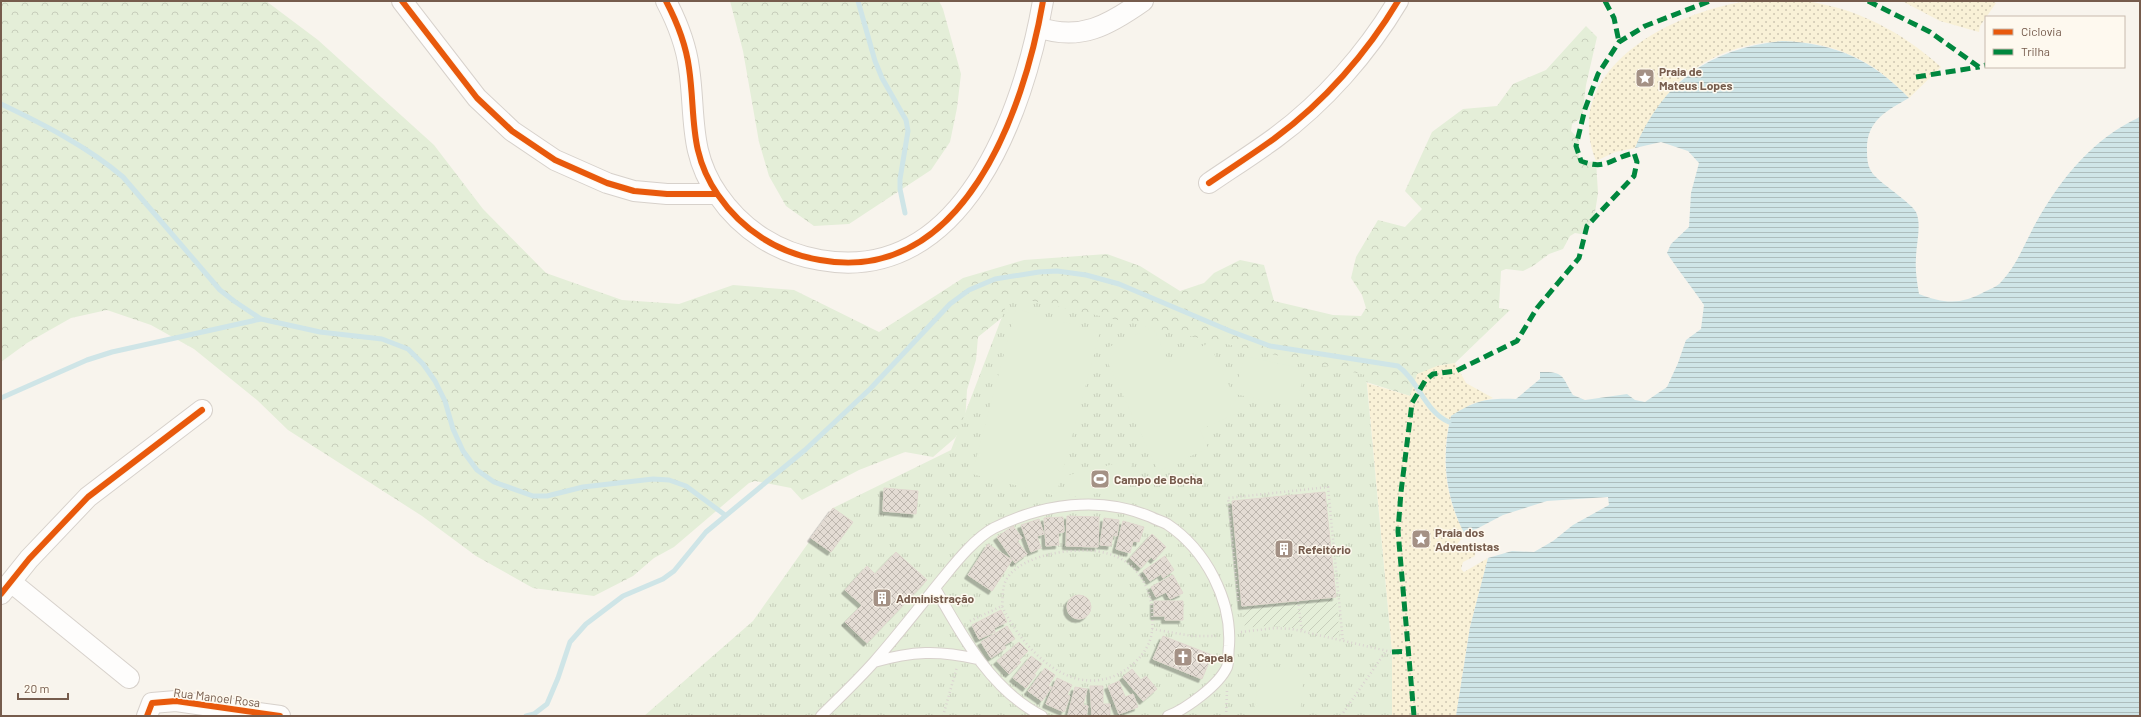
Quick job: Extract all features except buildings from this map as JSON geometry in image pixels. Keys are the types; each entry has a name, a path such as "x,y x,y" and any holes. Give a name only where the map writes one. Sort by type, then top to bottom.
{"street":[{"path":"402,1 477,98 512,131 555,160 600,180 634,191 667,194 717,194"},
{"path":"666,1 679,30 689,66 693,125 698,155 717,194 741,222 772,244 807,258 844,263 880,258 914,245 930,236 957,211 984,170 1012,114 1032,56 1043,1"},
{"path":"1038,27 1061,33 1084,32 1105,24 1143,1"},
{"path":"1209,183 1275,138 1327,92 1372,40 1398,1"},
{"path":"129,678 6,588 29,559 88,497 202,410"},
{"name":"Rua Manoel Rosa","path":"147,716 152,703 158,702 176,702 273,715"}],"lane":[{"path":"821,716 874,662 963,554 992,529 1039,511 1068,505 1103,504 1137,511 1167,524 1194,548 1215,577 1225,605 1230,634 1227,666 1208,691 1179,712 1168,716"},
{"path":"935,588 977,659 1001,685 1030,710 1042,716"},
{"path":"874,662 899,655 925,652 961,655 977,659"}],"path":[{"path":"1239,608 1228,498 1328,488 1343,642"},
{"path":"1093,551 1110,554 1125,562 1139,574 1147,586 1152,603 1151,638 1144,653 1134,664 1120,673 1104,680 1088,681 1059,671 1033,651 1010,622 1002,606 1003,590 1006,579 1015,569 1027,560 1044,554 1093,551"},
{"path":"1298,601 1302,632"},
{"path":"957,627 1002,606"},
{"path":"1241,624 1242,632"},
{"path":"1152,628 1192,636 1213,636 1275,628 1302,632 1392,652"},
{"path":"1341,716 1386,651"},
{"path":"943,716 961,655"}],"green space":[{"path":"1,1 266,1 318,40 434,145 483,209 546,273 622,300 679,304 733,285 794,290 879,332 963,278 1024,260 1107,254 1140,266 1180,291 1204,283 1214,273 1240,260 1264,265 1274,301 1333,315 1361,316 1366,308 1362,295 1351,278 1356,257 1378,220 1405,227 1422,209 1405,191 1432,132 1463,109 1497,106 1513,84 1546,70 1586,26 1597,37 1586,85 1582,117 1572,124 1571,131 1579,139 1579,163 1596,161 1598,193 1594,219 1581,234 1575,233 1570,236 1563,249 1549,254 1533,266 1523,271 1506,269 1501,271 1499,308 1510,310 1455,363 1437,366 1410,396 1329,370 1009,312 978,337 976,360 967,390 965,423 955,438 933,457 905,452 859,470 802,500 791,488 755,481 749,483 674,547 654,558 633,576 594,596 533,588 476,556 422,516 288,430 257,400 194,349 151,325 107,310 71,318 27,343 1,362"},
{"path":"730,1 939,1 943,9 961,74 957,108 950,142 931,170 849,224 814,226 786,206 769,176 759,142 743,51"},
{"path":"1010,296 1366,375 1392,652 1392,716 644,716 753,621 833,508 951,450"},
{"path":"1016,309 1100,332 1056,496 972,474"},
{"path":"1153,327 1169,362 1209,343 1241,411 1200,430 1208,448 1158,471 1102,350"},
{"path":"1244,356 1305,369 1296,407 1235,394"},
{"name":"Campo de Bocha","path":"1130,460 1135,482 1070,498 1065,476"},
{"path":"1336,597 1340,639 1293,628 1271,626 1245,628 1242,606"},
{"path":"1259,666 1304,670 1300,716 1254,716"}],"sand":[{"name":"Praia de Mateus Lopes","path":"1749,1 1805,1 1843,9 1895,33 1926,54 1941,67 1909,98 1881,72 1861,60 1839,50 1815,44 1790,42 1765,43 1741,48 1718,56 1696,68 1677,84 1653,114 1635,148 1615,152 1596,161 1589,128 1594,98 1608,72 1630,50 1658,31 1688,17 1719,7"},
{"path":"1902,1 1991,1 1996,3 1987,16 1985,16 1979,32 1940,21"},
{"name":"Praia dos Adventistas","path":"1455,363 1466,383 1493,398 1472,404 1451,416 1445,462 1449,492 1458,521 1465,535 1458,543 1458,549 1475,546 1475,556 1463,562 1461,569 1464,572 1488,558 1470,627 1456,716 1392,716 1392,652 1367,383 1410,396 1417,374 1437,366"}],"shaded area":[{"path":"1782,41 1819,45 1852,56 1881,73 1909,98 1885,113 1874,124 1868,141 1867,159 1870,169 1874,175 1909,204 1916,212 1919,223 1916,267 1919,294 1937,300 1953,302 1969,299 2000,283 2017,260 2047,203 2069,174 2094,147 2108,135 2140,117 2140,716 1456,716 1470,627 1488,558 1512,551 1534,552 1553,541 1573,525 1609,505 1608,497 1547,501 1503,515 1465,535 1453,506 1447,477 1446,447 1451,416 1468,406 1482,401 1516,399 1540,379 1540,372 1559,374 1562,376 1573,395 1585,400 1627,394 1635,400 1645,402 1667,387 1678,363 1686,340 1701,329 1704,305 1667,253 1671,244 1689,227 1691,193 1699,163 1688,151 1661,142 1635,148 1646,124 1660,104 1675,87 1692,72 1712,60 1733,51 1756,45"}],"waterway":[{"path":"858,1 875,61 882,78 906,120 908,131 900,179 900,189 905,213"},
{"path":"1,104 49,128 80,146 123,177 220,290 261,319 320,332 382,339 408,349 423,364 435,381 445,401 453,429 463,451 477,470 494,482 533,496 547,496 583,487 653,479 669,480 686,486 725,515"},
{"path":"526,716 534,714 547,704 558,678 570,642 586,624 623,596 663,579 674,571 706,532 805,450 870,389 950,304 969,290 995,279 1039,272 1057,271 1086,275 1119,284 1230,331 1270,346 1398,366 1405,372 1434,411 1449,422"},
{"path":"1,398 87,360 112,352 261,319"}],"marked path":[{"path":"1605,1 1614,18 1619,42"},
{"path":"1414,716 1398,531 1401,492 1412,403 1425,381 1433,374 1456,371 1517,341 1537,308 1579,258 1587,226 1634,176 1637,162 1634,153 1609,163 1597,165 1581,161 1576,146 1585,109 1598,74 1619,42 1645,26 1710,1"},
{"path":"1868,1 1930,32 1979,67 1985,65"},
{"path":"1916,77 1979,67"},
{"path":"1392,652 1409,651"}],"cycle path":[{"path":"402,1 477,98 512,131 555,160 607,183 634,191 667,194 717,194"},
{"path":"666,1 674,17 688,59 697,148 708,179 728,208 738,219 762,238 790,252 820,260 870,261 912,246 948,218 978,182 1002,138 1020,92 1034,45 1043,1"},
{"path":"1209,183 1275,138 1311,109 1358,58 1373,39 1398,1"},
{"path":"1,594 29,559 88,497 202,410"},
{"path":"147,716 152,703 176,701 280,716"}],"place":[{"name":"Praia de Mateus Lopes","path":"1645,78"},
{"name":"Campo de Bocha","path":"1100,479"},
{"name":"Praia dos Adventistas","path":"1421,539"},
{"name":"Refeitório","path":"1284,549"},
{"name":"Administração","path":"882,598"},
{"name":"Capela","path":"1183,657"}]}
